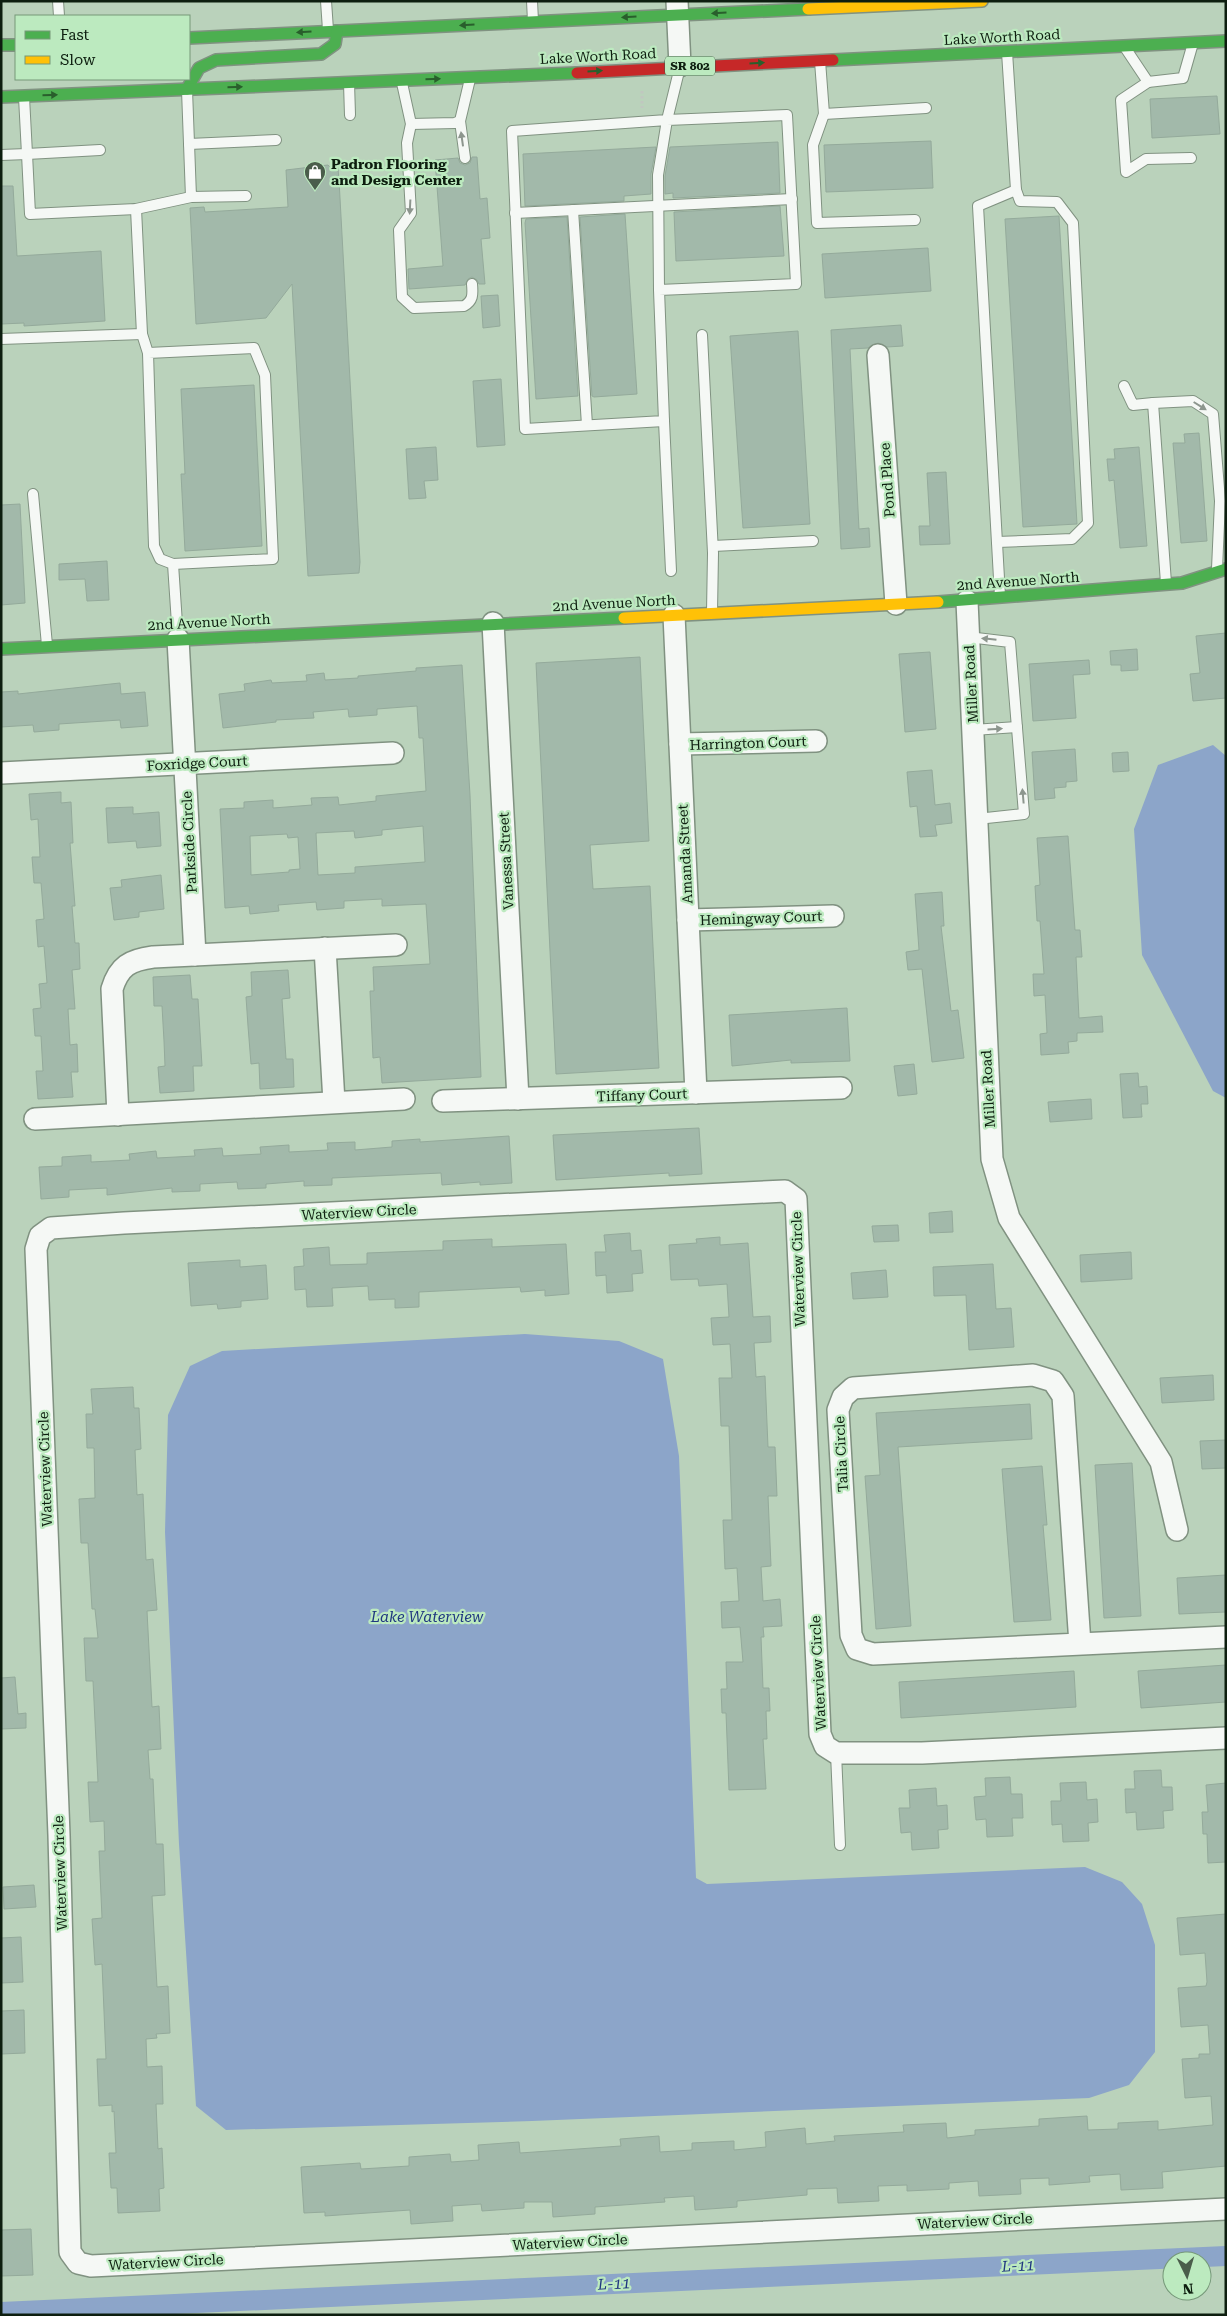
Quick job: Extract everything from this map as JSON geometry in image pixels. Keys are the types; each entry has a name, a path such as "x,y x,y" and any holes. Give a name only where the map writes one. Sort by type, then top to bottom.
{"main road":[{"path":"190,38 533,22 677,8 982,1"},
{"path":"187,89 199,68 216,60 321,54 335,44 332,31"},
{"name":"Lake Worth Road","path":"1,97 402,79 471,78 680,66 1226,41"},
{"path":"1,46 15,45"},
{"name":"2nd Avenue North","path":"1,649 1000,598 1182,583 1221,571"}],"street":[{"path":"677,8 680,66"},
{"name":"Pond Place","path":"878,355 896,604"},
{"name":"Miller Road","path":"967,600 992,1159 1009,1218 1161,1462 1177,1530"},
{"name":"Amanda Street","path":"674,615 696,1093"},
{"name":"Vanessa Street","path":"493,624 518,1099"},
{"name":"Parkside Circle","path":"178,639 195,954"},
{"name":"Harrington Court","path":"680,744 816,741"},
{"name":"Foxridge Court","path":"1,773 392,752"},
{"name":"Hemingway Court","path":"688,920 833,916"},
{"path":"118,1115 112,989 116,975 125,965 136,959 195,954 396,945"},
{"path":"325,948 334,1102"},
{"name":"Tiffany Court","path":"443,1101 841,1088"},
{"path":"35,1119 404,1098"},
{"name":"Waterview Circle","path":"836,1753 825,1746 820,1734 796,1199 785,1191 124,1223 51,1228 40,1236 36,1249 59,1835 70,2252 78,2262 91,2266 1226,2209"},
{"name":"Talia Circle","path":"1080,1644 1063,1396 1053,1381 1033,1375 853,1388 843,1396 838,1410 852,1636 857,1649 873,1654 1226,1637"},
{"path":"836,1753 922,1753 1226,1738"}],"lane":[{"path":"58,1 59,15"},
{"path":"326,1 332,31"},
{"path":"532,1 533,22"},
{"path":"1191,158 1146,159 1126,172 1121,100 1148,82 1183,78 1193,43"},
{"path":"1124,46 1148,82"},
{"path":"997,542 1072,539 1088,523 1073,223 1057,202 1020,201 1016,190 1007,52"},
{"path":"820,60 824,114 813,145 818,224 915,220"},
{"path":"671,571 659,290 658,175 667,120 680,66"},
{"path":"465,158 460,120 471,78"},
{"path":"402,79 411,124 407,143 411,213 399,230 402,297 414,308 464,306 470,303 473,295 472,284"},
{"path":"349,82 350,115"},
{"path":"187,89 191,197"},
{"path":"24,96 30,214 136,209 191,197 246,196"},
{"path":"824,114 926,108"},
{"path":"659,290 796,284 787,115 667,120 512,131 525,429 664,421"},
{"path":"411,124 455,123 460,120"},
{"path":"189,144 276,140"},
{"path":"1,155 100,150"},
{"path":"1000,598 978,206 1016,190"},
{"path":"515,213 792,199"},
{"path":"136,209 142,334 148,353 154,546 160,559 173,564 273,559 266,375 254,348 148,353"},
{"path":"573,210 587,425"},
{"path":"1,339 142,334"},
{"path":"702,335 713,546 712,613"},
{"path":"1124,386 1133,405 1193,401 1213,414 1220,501 1221,571"},
{"path":"1153,404 1166,584"},
{"path":"33,494 47,646"},
{"path":"713,546 813,541"},
{"path":"173,564 178,639"},
{"path":"968,637 1010,642 1024,814 976,819"},
{"path":"973,730 1017,728"},
{"path":"836,1753 840,1845"}],"water":[{"path":"1213,745 1226,756 1226,1098 1213,1091 1142,955 1134,829 1158,765"},
{"name":"Lake Waterview","path":"525,1334 619,1341 663,1359 679,1456 696,1878 707,1884 1085,1867 1122,1882 1142,1904 1155,1945 1155,2052 1129,2085 1089,2098 532,2121 226,2130 196,2106 179,1844 165,1532 168,1415 190,1366 222,1351"}],"building":[{"path":"1217,96 1220,134 1152,138 1150,99"},
{"path":"931,141 933,188 826,192 824,145"},
{"path":"778,142 780,193 673,198 673,193 665,194 665,176 670,147"},
{"path":"656,147 651,174 651,194 624,196 624,201 525,206 523,154"},
{"path":"472,157 477,157 480,199 487,198 490,238 481,239 485,284 479,284 472,277 468,279 465,285 409,289 408,269 443,266 435,160 458,158 460,163 465,165 470,163"},
{"path":"328,165 331,168 338,168 339,180 360,562 359,573 308,576 292,284 266,318 196,324 190,208 204,207 205,212 288,207 286,170"},
{"path":"1,186 13,186 17,256 101,251 105,321 24,326 24,323 1,324"},
{"path":"780,206 784,256 676,261 674,212"},
{"path":"625,214 637,394 594,397 592,396 580,217"},
{"path":"1059,216 1077,524 1023,527 1005,219"},
{"path":"567,217 578,396 536,399 525,223 526,219"},
{"path":"928,248 931,291 825,298 822,254"},
{"path":"498,295 500,326 483,328 481,296"},
{"path":"901,325 903,346 887,347 878,343 868,348 850,349 859,529 869,528 870,547 841,549 831,330"},
{"path":"798,331 810,524 743,528 730,336"},
{"path":"501,379 505,445 477,447 473,381"},
{"path":"254,385 262,546 185,551 181,474 185,474 181,389"},
{"path":"1199,433 1207,541 1181,543 1173,443 1185,443 1184,434"},
{"path":"436,447 438,480 424,481 426,498 409,499 406,449"},
{"path":"1139,447 1147,546 1120,548 1114,480 1109,481 1107,459 1115,459 1114,449"},
{"path":"946,472 950,544 920,545 919,526 930,526 927,473"},
{"path":"20,504 25,603 1,605 1,505"},
{"path":"107,561 109,600 87,601 85,579 59,580 59,564"},
{"path":"1226,633 1226,698 1193,701 1190,674 1200,673 1196,636"},
{"path":"1137,649 1138,670 1121,671 1121,665 1111,665 1110,651"},
{"path":"930,652 936,729 905,732 899,654"},
{"path":"640,657 649,841 590,845 593,889 650,886 659,1068 556,1074 536,663"},
{"path":"1089,660 1090,674 1073,675 1076,718 1033,721 1029,664"},
{"path":"462,665 470,795 481,1077 382,1083 380,1057 373,1058 370,991 374,991 373,967 430,964 426,904 382,906 382,899 344,901 344,908 317,910 316,902 278,905 279,911 250,914 249,906 225,908 220,809 244,808 244,802 273,800 273,808 312,805 311,798 338,797 339,805 376,801 376,796 426,791 423,738 419,738 417,706 377,709 377,715 349,717 348,709 313,712 314,718 276,720 276,722 223,728 219,694 245,691 244,684 271,680 272,683 307,681 306,675 324,673 325,680 358,678 358,676 416,671 416,668","holes":["423,826 425,862 355,867 355,873 318,875 316,833 354,831 355,838 382,835 382,830","287,834 288,838 298,837 300,869 289,870 289,872 251,875 250,836"]},
{"path":"120,683 121,694 145,692 148,726 121,728 120,720 59,724 59,730 34,732 33,725 1,727 1,692 18,691 18,694"},
{"path":"1075,749 1077,781 1066,782 1066,787 1054,788 1055,798 1035,800 1032,752"},
{"path":"1128,752 1129,771 1113,772 1112,753"},
{"path":"932,770 935,805 950,803 952,823 935,825 937,836 920,837 917,806 910,807 907,772"},
{"path":"61,792 61,803 71,802 73,843 70,843 75,906 72,906 75,943 79,943 80,969 72,970 75,1009 68,1009 70,1045 77,1044 78,1072 71,1072 73,1097 38,1099 36,1071 43,1071 41,1036 35,1036 33,1009 41,1008 39,984 47,983 44,946 38,947 36,920 44,919 41,883 34,883 32,857 40,857 38,819 31,820 29,794"},
{"path":"133,807 133,814 159,812 161,846 137,848 136,841 108,843 106,808"},
{"path":"1068,836 1075,930 1080,930 1082,957 1076,957 1079,1018 1102,1016 1103,1032 1077,1033 1077,1041 1068,1042 1069,1053 1041,1055 1040,1034 1047,1033 1045,995 1034,996 1033,974 1044,974 1040,921 1037,921 1035,886 1040,885 1037,838"},
{"path":"161,875 164,909 139,912 139,917 114,920 110,888 122,887 121,880"},
{"path":"942,892 944,926 941,926 951,1011 958,1010 964,1058 932,1062 922,969 908,970 906,952 919,950 915,894"},
{"path":"288,970 290,998 282,999 286,1059 293,1059 294,1087 260,1089 259,1063 251,1064 248,1026 246,997 252,996 251,972"},
{"path":"190,975 192,999 198,999 202,1066 193,1066 194,1091 160,1093 158,1067 165,1066 162,1006 154,1006 153,977"},
{"path":"847,1008 850,1061 791,1063 791,1060 732,1066 729,1015"},
{"path":"914,1064 917,1094 898,1096 894,1066"},
{"path":"1138,1073 1139,1087 1147,1086 1148,1104 1141,1104 1142,1117 1123,1118 1120,1074"},
{"path":"1091,1099 1092,1119 1050,1122 1048,1102"},
{"path":"699,1128 702,1174 669,1176 669,1173 556,1180 553,1135"},
{"path":"509,1136 512,1183 480,1185 480,1182 442,1185 441,1173 332,1178 332,1185 304,1186 304,1181 266,1184 266,1188 238,1189 237,1182 200,1184 200,1191 172,1192 172,1188 107,1195 107,1188 69,1190 69,1197 41,1199 39,1167 62,1166 62,1157 91,1155 91,1162 130,1160 129,1154 156,1151 157,1158 195,1156 194,1150 222,1148 223,1156 261,1154 260,1147 289,1145 289,1152 328,1150 327,1143 355,1142 355,1150 392,1147 392,1141 420,1139 420,1142"},
{"path":"952,1211 953,1232 930,1233 929,1213"},
{"path":"898,1225 899,1241 874,1242 872,1226"},
{"path":"630,1233 631,1251 641,1250 643,1273 632,1274 633,1291 607,1293 606,1275 596,1276 595,1252 606,1252 604,1235"},
{"path":"720,1237 720,1245 748,1243 753,1317 770,1316 771,1342 754,1343 756,1377 765,1376 768,1447 775,1447 777,1496 768,1496 771,1566 761,1567 763,1601 780,1599 782,1626 763,1627 764,1637 761,1637 763,1688 769,1688 770,1711 766,1711 767,1739 763,1739 766,1789 729,1790 726,1713 722,1713 721,1689 727,1689 726,1662 743,1662 740,1627 722,1628 721,1602 739,1601 737,1568 725,1569 723,1520 732,1520 729,1426 721,1426 719,1378 732,1378 730,1344 713,1345 711,1318 729,1317 727,1284 699,1286 698,1279 671,1280 669,1245 697,1243 696,1239"},
{"path":"492,1239 492,1247 566,1244 569,1294 545,1296 545,1290 521,1292 520,1287 419,1292 419,1307 395,1308 395,1299 369,1300 368,1286 332,1288 333,1306 307,1307 306,1289 295,1290 294,1267 304,1266 303,1249 329,1247 330,1265 367,1264 367,1253 443,1250 443,1241"},
{"path":"1131,1252 1132,1279 1081,1282 1080,1255"},
{"path":"240,1260 240,1267 266,1265 268,1299 241,1301 241,1307 218,1309 217,1304 191,1306 188,1263"},
{"path":"993,1264 996,1309 1011,1308 1014,1347 969,1350 966,1295 934,1296 933,1267"},
{"path":"886,1270 888,1297 853,1299 851,1273"},
{"path":"1213,1375 1214,1400 1162,1403 1160,1378"},
{"path":"133,1387 134,1408 139,1408 141,1449 135,1450 137,1495 143,1494 146,1560 153,1559 157,1610 147,1611 152,1707 159,1706 161,1749 148,1750 150,1779 153,1779 156,1844 163,1844 165,1895 152,1896 157,1987 168,1986 170,2033 156,2034 157,2038 146,2039 147,2067 162,2066 163,2104 156,2104 158,2149 162,2148 164,2188 159,2189 160,2211 118,2213 117,2188 111,2188 109,2153 116,2153 114,2111 112,2112 112,2105 99,2106 97,2059 106,2059 102,1964 95,1965 92,1919 102,1918 99,1851 105,1851 104,1821 90,1822 88,1782 98,1782 93,1681 86,1681 84,1638 98,1638 95,1609 92,1609 88,1543 81,1543 79,1499 95,1498 94,1448 87,1448 86,1414 93,1414 91,1389"},
{"path":"1030,1404 1032,1439 898,1447 911,1626 876,1629 865,1476 880,1475 876,1413"},
{"path":"1226,1440 1226,1468 1202,1469 1200,1441"},
{"path":"1132,1463 1141,1616 1104,1618 1095,1465"},
{"path":"1042,1466 1047,1525 1043,1525 1051,1620 1014,1622 1002,1469"},
{"path":"1226,1575 1226,1612 1179,1614 1177,1578"},
{"path":"1226,1665 1226,1702 1141,1708 1138,1671"},
{"path":"1074,1671 1076,1707 901,1718 899,1682"},
{"path":"15,1677 18,1714 26,1713 26,1728 1,1729 1,1678"},
{"path":"1161,1770 1162,1787 1172,1787 1173,1810 1163,1811 1164,1828 1137,1830 1136,1812 1126,1813 1125,1789 1135,1789 1134,1771"},
{"path":"1010,1777 1011,1794 1022,1794 1023,1818 1012,1818 1013,1836 987,1837 986,1819 976,1820 974,1797 986,1796 985,1778"},
{"path":"1086,1782 1087,1800 1097,1799 1098,1822 1088,1823 1089,1841 1063,1842 1062,1824 1052,1825 1051,1801 1061,1801 1060,1783"},
{"path":"1226,1783 1226,1862 1208,1863 1207,1834 1203,1834 1202,1812 1208,1812 1206,1785"},
{"path":"936,1788 937,1806 947,1805 948,1829 938,1830 939,1848 912,1850 911,1832 901,1833 899,1808 910,1808 909,1790"},
{"path":"34,1885 36,1907 4,1909 3,1887"},
{"path":"1226,1914 1226,2166 1162,2172 1163,2188 1121,2190 1120,2174 1089,2176 1090,2182 1049,2185 1049,2178 1020,2179 1021,2194 979,2196 978,2181 949,2183 949,2189 907,2191 907,2185 878,2186 879,2201 838,2203 837,2188 807,2189 807,2195 737,2201 737,2207 695,2210 694,2196 664,2198 665,2202 595,2207 595,2214 553,2217 552,2202 524,2202 524,2208 482,2211 481,2204 452,2206 453,2221 411,2224 410,2210 325,2216 325,2212 304,2213 301,2167 360,2163 361,2169 409,2166 409,2157 450,2154 451,2162 479,2160 478,2145 519,2142 520,2153 621,2146 620,2139 659,2136 660,2152 692,2150 692,2143 734,2141 734,2150 766,2147 765,2132 805,2128 806,2144 835,2141 834,2136 904,2132 903,2125 946,2123 947,2138 975,2135 975,2130 1039,2126 1039,2119 1087,2116 1088,2130 1118,2129 1118,2123 1158,2121 1158,2130 1213,2125 1211,2096 1185,2098 1182,2059 1199,2058 1199,2054 1210,2054 1208,2025 1181,2027 1178,1988 1206,1986 1207,1982 1205,1953 1180,1955 1177,1918"},
{"path":"21,1937 23,1982 1,1983 1,1938"},
{"path":"24,2010 25,2053 1,2054 1,2011"},
{"path":"31,2229 33,2275 1,2276 1,2230"}],"waterway":[{"name":"L-11","path":"1,2312 1226,2256"}],"traffic: fast":[{"path":"190,38 808,9"},
{"path":"187,89 199,68 216,60 321,54 335,44 337,31"},
{"path":"833,60 1226,41"},
{"path":"1,45 15,45"},
{"path":"1,97 577,73"},
{"path":"938,602 1182,583 1226,569"},
{"path":"1,649 624,618"}],"traffic: slow":[{"path":"808,9 982,1"},
{"path":"624,618 938,602"}],"traffic: jam":[{"path":"577,73 833,60"}],"place":[{"name":"Padron Flooring and Design Center","path":"315,191"}]}
